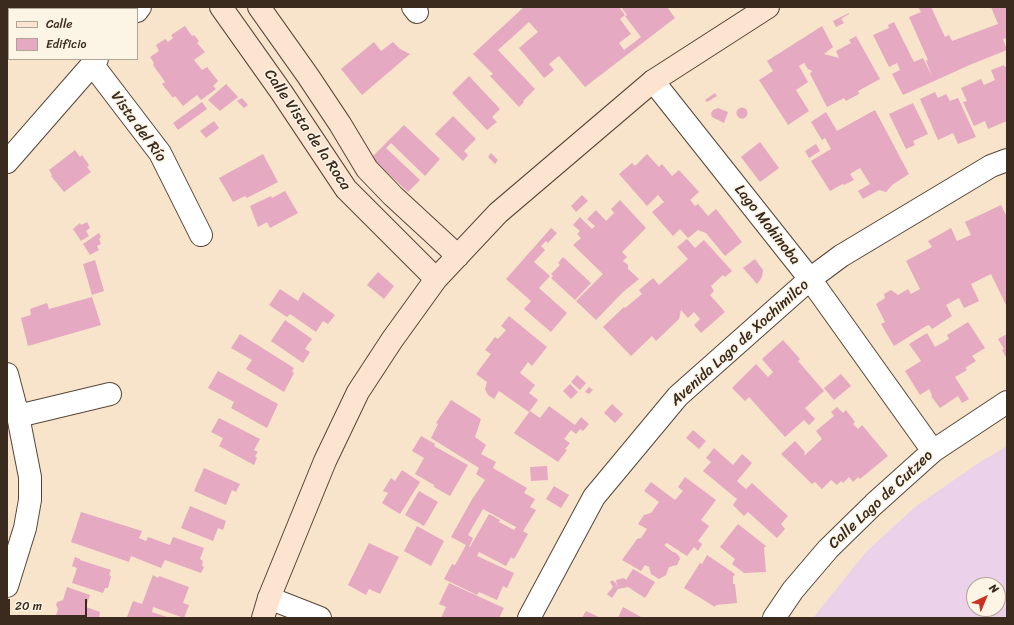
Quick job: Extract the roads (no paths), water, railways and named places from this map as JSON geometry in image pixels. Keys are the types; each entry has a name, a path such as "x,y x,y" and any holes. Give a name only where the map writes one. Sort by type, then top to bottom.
{"street":[{"name":"Calle Vista de la Roca","path":"221,7 282,93 346,189 436,279"},
{"name":"Calle Vista de la Roca","path":"259,7 308,76 340,124 367,169 393,196 458,256"},
{"path":"320,618 266,608 325,461 358,392 392,340 436,279 498,213 653,81 768,7"},
{"path":"7,162 94,62"},
{"name":"Vista del Río","path":"94,62 160,153 200,235"},
{"path":"282,93 308,76"},
{"name":"Lago Mohinoba","path":"653,81 810,279 932,451"},
{"name":"Avenida Lago de Xochimilco","path":"529,618 594,497 678,396 810,279 841,256 991,166 1007,160"},
{"path":"7,374 18,416 30,477 30,500 25,528 7,586"},
{"path":"18,416 110,394"},
{"name":"Calle Lago de Cutzeo","path":"774,618 793,590 828,549 932,451 1007,402"}]}
